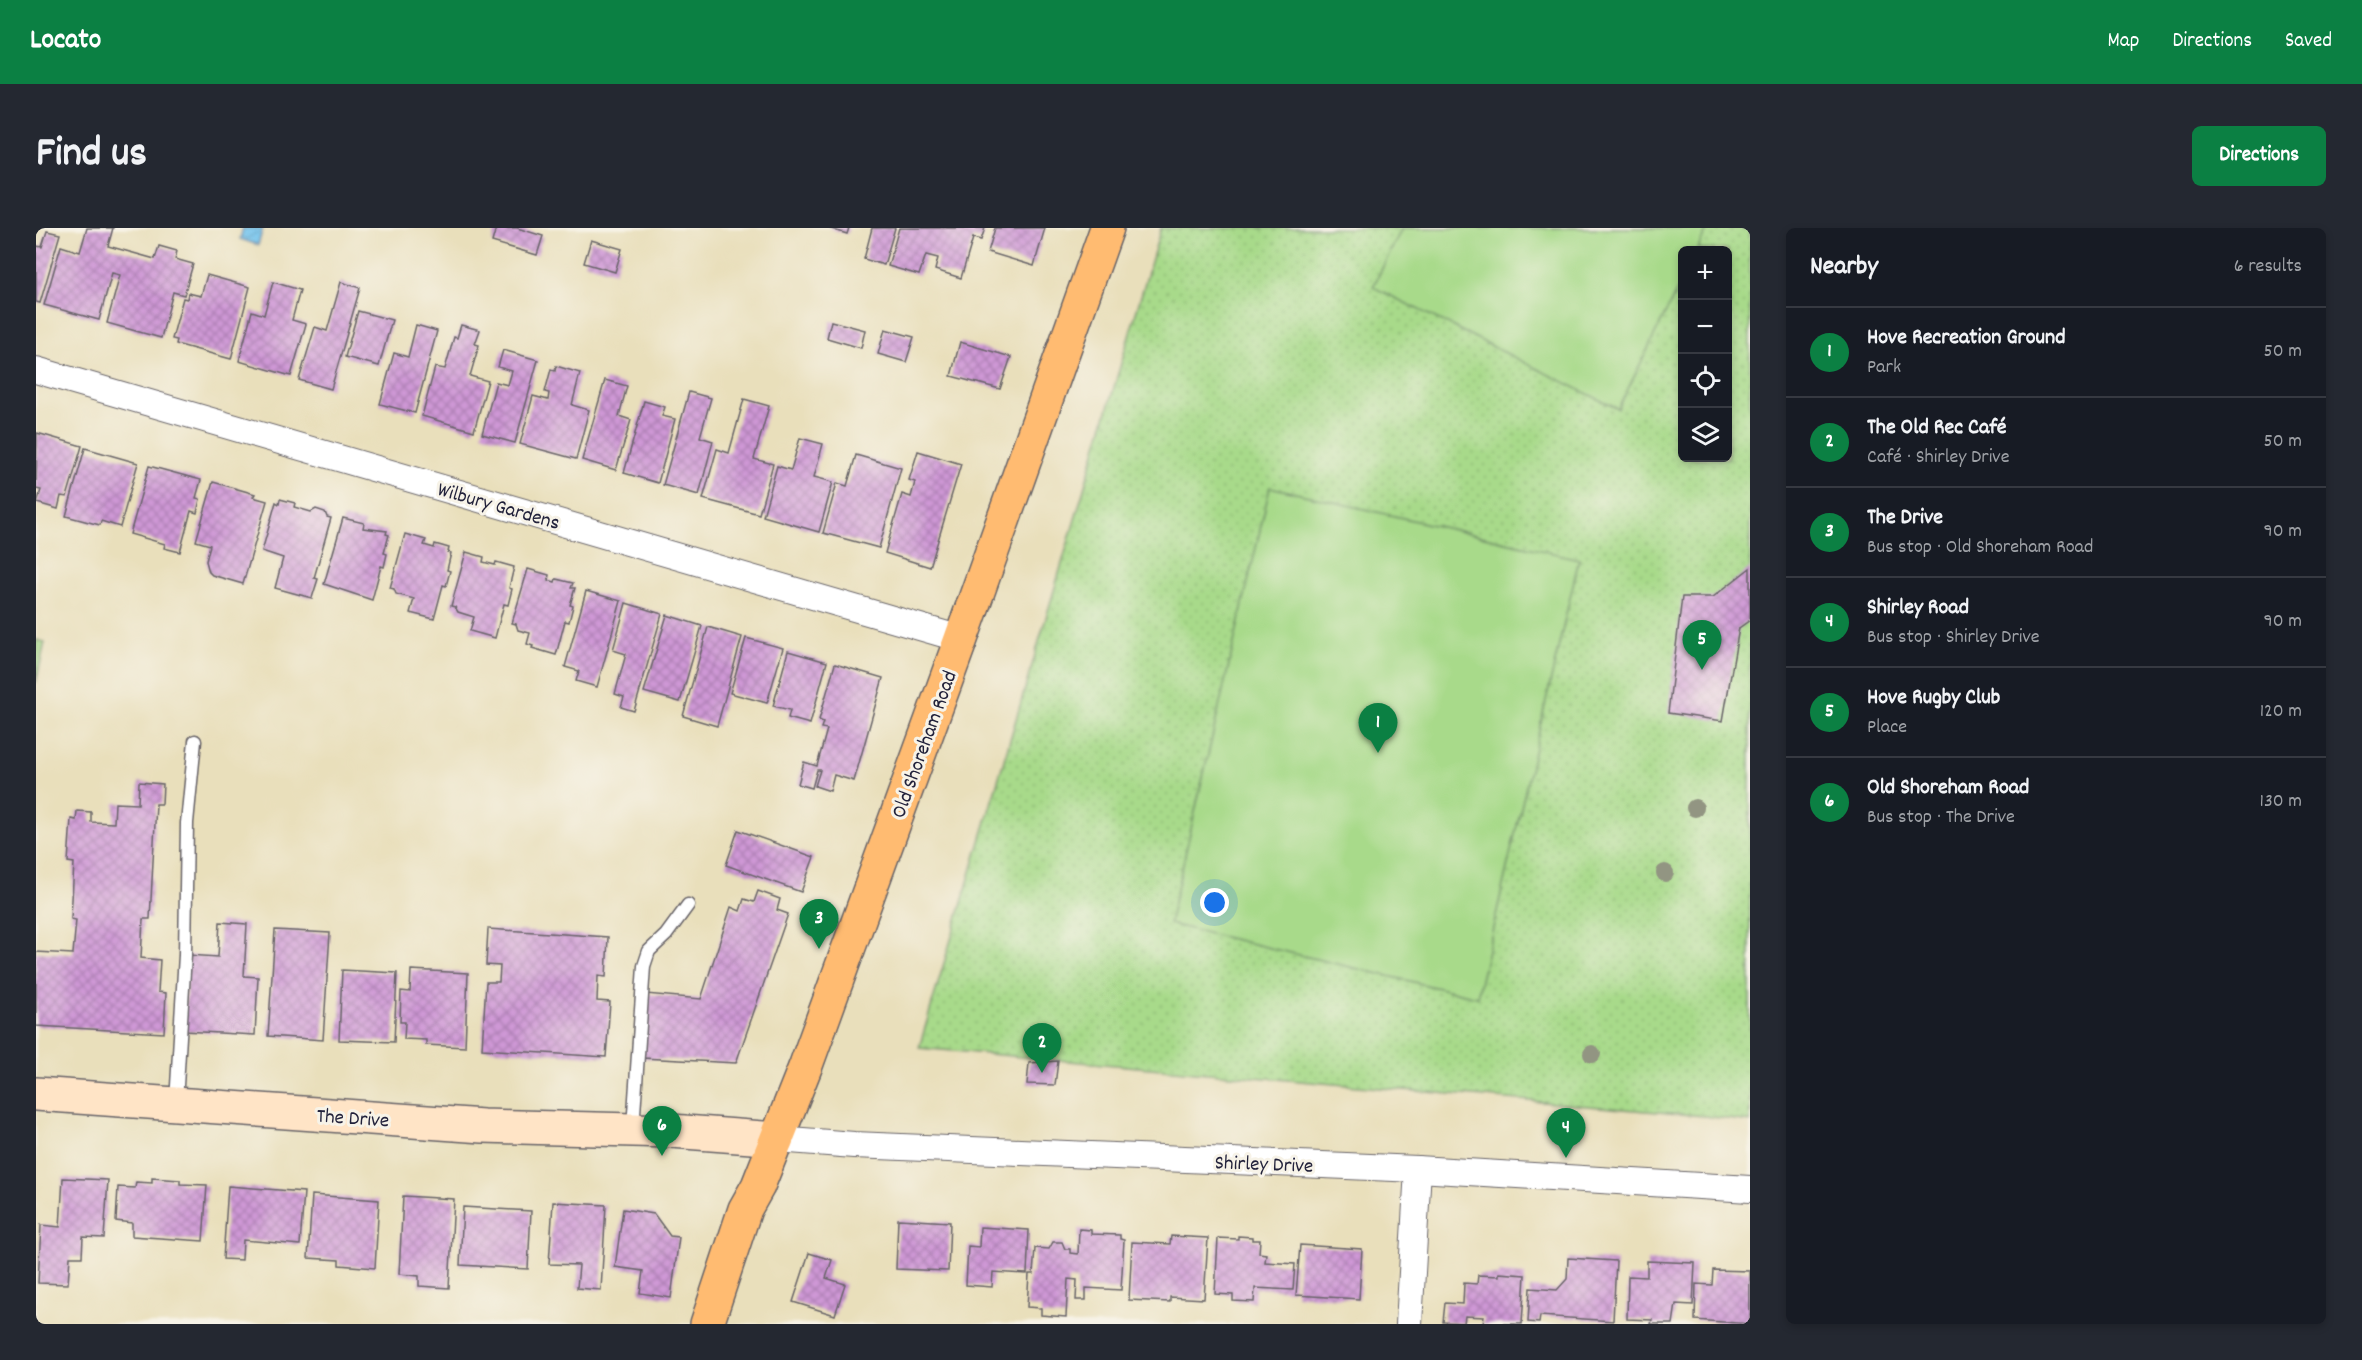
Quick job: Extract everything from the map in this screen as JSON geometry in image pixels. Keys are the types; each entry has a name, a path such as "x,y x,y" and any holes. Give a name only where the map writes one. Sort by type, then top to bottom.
{"main road":[{"name":"Old Shoreham Road","path":"707,1324 745,1209 758,1186 806,1065 1107,228"},
{"name":"The Drive","path":"36,1094 483,1126 719,1133 777,1138"}],"street":[{"name":"Wilbury Gardens","path":"36,370 961,639"},
{"name":"Shirley Drive","path":"777,1138 854,1145 1418,1169 1750,1188"},
{"path":"1409,1324 1418,1169"}],"lane":[{"path":"176,1104 185,955 187,823 195,741"},
{"path":"633,1130 644,966 649,951 666,935 688,905"}],"green space":[{"path":"1161,228 1750,228 1750,1122 1704,1116 919,1048"},
{"path":"1402,228 1708,228 1699,246 1678,246 1678,288 1618,409 1373,287"},
{"path":"1270,487 1579,559 1477,997 1169,924"},
{"path":"36,640 45,642 36,683"}],"water":[{"path":"243,228 263,228 258,245 240,239"}],"building":[{"path":"87,228 113,228 108,246 155,259 159,246 177,251 175,259 193,264 184,295 173,292 161,338 107,323 120,275 112,273 99,320 44,305 61,246 80,252"},
{"path":"496,228 517,228 543,236 537,255 492,242"},
{"path":"828,228 849,228 847,234"},
{"path":"872,228 895,228 884,265 864,259"},
{"path":"899,228 985,228 981,240 973,238 961,278 935,270 938,258 926,255 919,275 888,266"},
{"path":"995,228 1045,228 1034,266 988,252"},
{"path":"47,231 60,234 40,303 36,302 36,246 42,247"},
{"path":"591,240 622,249 615,272 584,263"},
{"path":"207,275 250,287 231,359 176,344 177,340 172,339 183,298 187,299 188,293 201,296"},
{"path":"273,282 300,290 292,320 306,324 291,376 239,361 252,311 264,315"},
{"path":"341,282 360,288 331,389 299,380 315,327 327,331"},
{"path":"358,311 392,320 379,366 345,357"},
{"path":"831,321 865,330 861,348 827,338"},
{"path":"416,325 437,331 415,413 380,404 394,353 408,357"},
{"path":"461,325 480,330 475,344 479,345 470,376 488,381 474,431 422,416 435,367 445,369 454,337 457,338"},
{"path":"885,329 914,337 906,362 878,354"},
{"path":"960,342 1011,357 1000,389 951,376"},
{"path":"503,350 538,360 515,443 482,434 496,382 508,385 512,371 498,367"},
{"path":"556,366 580,373 572,405 589,410 576,459 520,444 533,396 548,400 549,393 545,392 551,369 555,371"},
{"path":"605,380 627,386 619,416 631,420 616,470 582,460"},
{"path":"689,392 711,398 700,437 713,441 699,495 663,485"},
{"path":"744,399 769,406 754,459 773,464 759,514 703,499 717,449 729,453"},
{"path":"644,401 665,407 662,416 675,419 658,483 624,473"},
{"path":"37,433 82,446 67,497 61,496 58,509 37,503 41,490 36,489"},
{"path":"800,438 823,444 814,477 833,482 819,532 763,516 777,466 791,470"},
{"path":"85,448 138,463 120,527 101,521 100,525 66,516"},
{"path":"918,451 961,464 930,567 885,553 902,494 911,497 915,482 909,480"},
{"path":"856,455 901,468 879,548 823,533 837,483 847,486"},
{"path":"149,466 201,480 196,498 200,499 197,513 191,511 180,552 164,548 165,544 130,534"},
{"path":"213,482 255,494 253,497 267,501 243,584 212,575 206,561 210,545 196,541"},
{"path":"280,499 295,503 294,507 311,512 316,509 325,512 327,517 331,518 314,578 318,579 312,598 275,588 283,558 262,551 276,502 279,504"},
{"path":"343,518 364,523 363,528 387,531 386,534 389,535 384,553 387,554 384,567 381,566 372,600 324,584"},
{"path":"405,534 426,540 424,545 434,548 435,544 449,548 448,552 451,553 447,570 450,571 446,586 443,585 434,619 410,613 414,599 396,594 394,589 390,588"},
{"path":"466,552 484,557 483,562 495,565 496,562 514,567 508,605 504,604 495,638 470,631 474,617 458,612 455,607 451,606"},
{"path":"1750,568 1750,620 1739,628 1723,721 1668,713 1682,597 1713,597"},
{"path":"528,569 549,575 548,580 555,582 556,579 573,583 571,588 575,588 570,605 573,606 569,622 565,621 556,655 532,648 533,646 527,644 530,633 518,630 516,624 512,623"},
{"path":"586,591 621,601 597,687 576,681 579,671 565,667"},
{"path":"626,603 662,614 634,711 621,707 624,697 615,694 626,654 613,650"},
{"path":"667,615 702,626 680,702 644,692"},
{"path":"708,627 742,637 717,726 683,716"},
{"path":"746,638 783,648 767,703 730,693"},
{"path":"788,651 827,662 810,724 788,718 790,710 773,706"},
{"path":"835,664 883,678 854,781 834,775 830,791 815,786 820,770 817,770 812,788 798,784 804,762 817,766 827,729 821,728 823,722 819,720"},
{"path":"139,782 163,784 162,804 156,804 150,919 143,919 141,958 160,960 158,992 166,993 164,1033 36,1026 36,952 73,954 76,920 71,919 74,863 68,862 71,819 76,820 77,811 91,812 91,822 114,823 115,803 138,804"},
{"path":"738,830 814,857 801,892 726,865"},
{"path":"758,891 780,899 777,910 788,914 736,1063 642,1058 646,994 701,999 731,907 740,911 744,899 754,902"},
{"path":"220,922 247,924 244,976 258,977 255,1035 184,1031 188,955 218,957"},
{"path":"488,929 608,937 606,977 598,976 597,1001 610,1002 606,1057 482,1049 486,982 499,982 500,966 486,965"},
{"path":"275,930 330,933 323,1040 268,1036"},
{"path":"342,970 397,973 394,1042 339,1040"},
{"path":"411,970 468,973 465,1047 426,1045 426,1040 404,1039 405,1022 400,1022 401,991 410,992"},
{"path":"1058,1061 1055,1085 1027,1084 1029,1063"},
{"path":"63,1178 108,1180 104,1238 83,1237 82,1257 70,1257 68,1284 38,1283 41,1225 60,1227"},
{"path":"152,1178 180,1180 180,1184 207,1185 203,1241 132,1236 132,1223 116,1221 118,1187 135,1188 136,1182 152,1183"},
{"path":"228,1186 304,1192 300,1245 243,1240 242,1260 223,1259"},
{"path":"312,1195 379,1200 375,1268 339,1265 339,1260 308,1258"},
{"path":"403,1196 454,1199 449,1288 419,1286 419,1276 399,1274"},
{"path":"553,1202 606,1205 601,1290 577,1288 579,1265 549,1264"},
{"path":"463,1207 531,1211 528,1269 460,1265"},
{"path":"623,1209 654,1214 670,1236 679,1237 671,1298 640,1293 643,1271 615,1267"},
{"path":"898,1219 950,1222 948,1271 896,1269"},
{"path":"980,1227 1029,1230 1027,1274 993,1272 992,1287 966,1285 968,1246 979,1247"},
{"path":"1079,1229 1091,1230 1091,1234 1120,1235 1120,1239 1124,1240 1121,1290 1086,1288 1086,1300 1076,1300 1077,1280 1068,1279 1066,1317 1041,1315 1041,1308 1027,1307 1029,1274 1033,1274 1035,1248 1049,1249 1053,1242 1062,1242 1065,1249 1070,1249 1070,1253 1078,1254"},
{"path":"1171,1236 1208,1238 1204,1299 1170,1297 1170,1302 1129,1300 1132,1242 1170,1244"},
{"path":"1238,1236 1260,1240 1259,1253 1266,1254 1265,1262 1295,1264 1293,1290 1255,1288 1254,1302 1233,1301 1233,1295 1215,1294 1218,1238 1238,1239"},
{"path":"1300,1245 1362,1249 1359,1299 1296,1295"},
{"path":"809,1253 832,1260 826,1278 845,1284 835,1315 793,1302"},
{"path":"1568,1258 1616,1261 1613,1321 1540,1316 1539,1323 1528,1322 1530,1288 1557,1290 1567,1279"},
{"path":"1647,1261 1695,1263 1693,1305 1676,1304 1673,1324 1651,1324 1652,1320 1627,1319 1628,1276 1647,1277"},
{"path":"1713,1270 1750,1271 1750,1324 1695,1320 1696,1284 1712,1285"},
{"path":"1499,1273 1525,1275 1522,1324 1483,1324 1484,1317 1465,1316 1464,1323 1443,1322 1445,1303 1463,1304 1464,1283 1477,1284 1478,1275 1499,1276"}],"place":[{"name":"Hove Rugby Club","path":"1702,670"},
{"name":"Hove Recreation Ground","path":"1378,753"},
{"name":"The Drive","path":"819,949"},
{"name":"The Old Rec Café","path":"1042,1073"},
{"name":"Old Shoreham Road","path":"662,1156"},
{"name":"Shirley Road","path":"1566,1158"}]}
